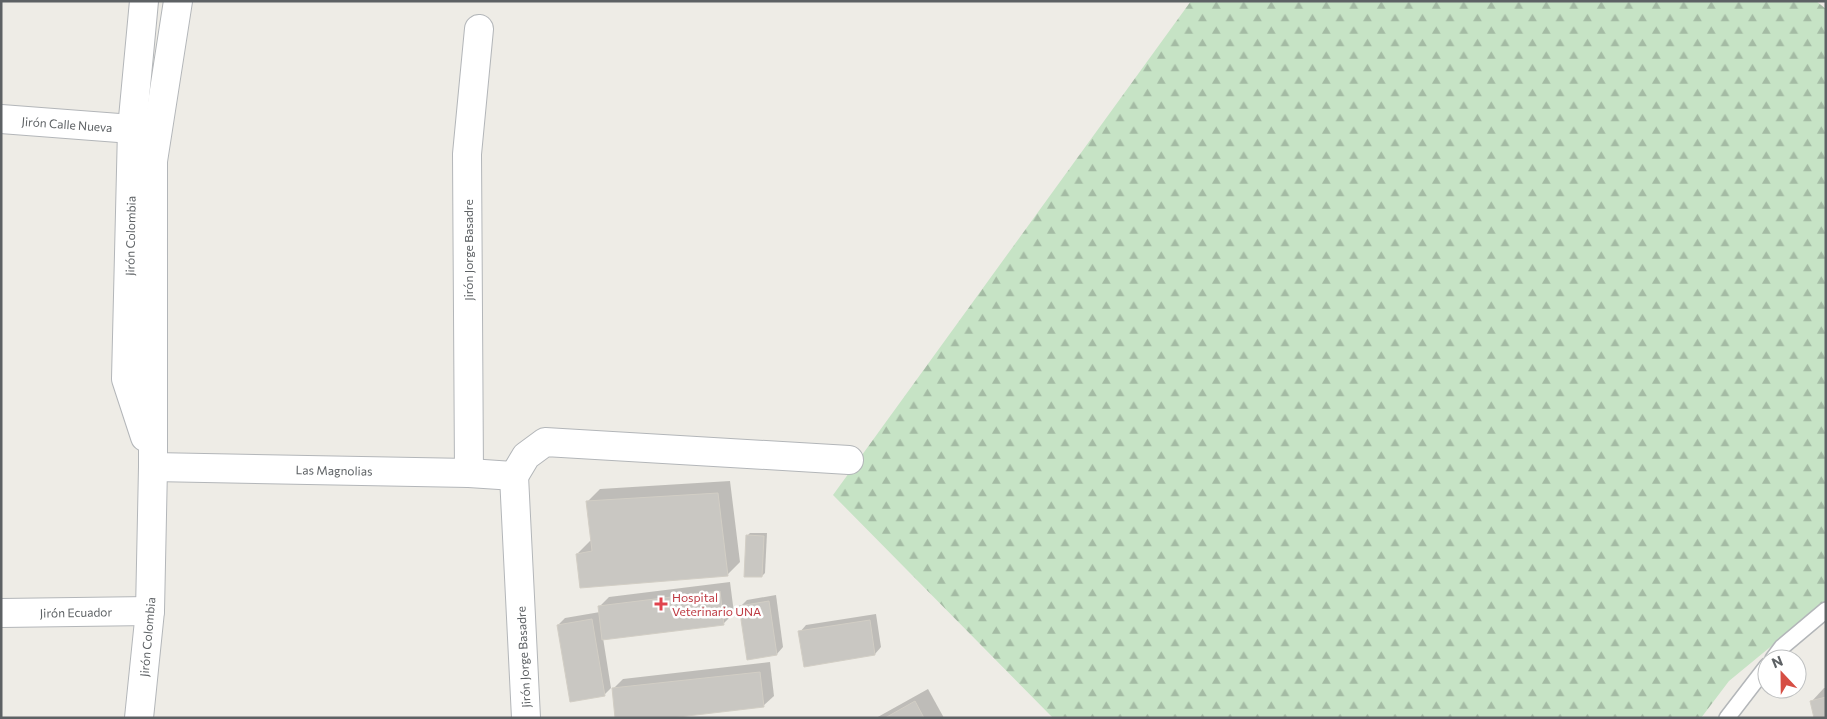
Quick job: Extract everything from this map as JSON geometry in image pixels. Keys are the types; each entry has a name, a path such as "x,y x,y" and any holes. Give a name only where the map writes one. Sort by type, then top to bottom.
{"street":[{"name":"Jirón Colombia","path":"144,1 132,129 126,379 143,429 153,467"},
{"name":"Jirón Colombia","path":"139,718 150,611 153,467 153,160 178,1"},
{"name":"Jirón Jorge Basadre","path":"469,473 467,154 479,29"},
{"name":"Jirón Calle Nueva","path":"1,119 132,129"},
{"path":"514,476 526,456 545,442 850,460"},
{"name":"Las Magnolias","path":"153,467 469,473 514,476"},
{"name":"Jirón Jorge Basadre","path":"514,476 526,718"},
{"name":"Jirón Ecuador","path":"1,612 150,611"}],"lane":[{"path":"1780,649 1826,610"},
{"path":"1726,718 1757,679"}],"green space":[{"path":"1191,1 1816,1 1826,9 1826,601 1768,649 1757,649 1757,658 1729,681 1701,718 1053,718 833,495"}],"building":[{"path":"718,493 728,576 580,588 576,554 592,551 586,501"},
{"path":"746,535 764,536 762,577 744,577"},
{"path":"720,591 724,625 602,640 598,606"},
{"path":"769,601 777,655 747,660 739,606"},
{"path":"592,619 605,696 570,702 557,625"},
{"path":"870,620 875,655 804,667 798,631"},
{"path":"760,672 764,707 670,718 615,718 612,688"},
{"path":"1826,697 1826,718 1814,718 1810,701"},
{"path":"915,701 924,718 885,718"}],"place":[{"name":"Hospital Veterinario UNA","path":"661,604"}]}
